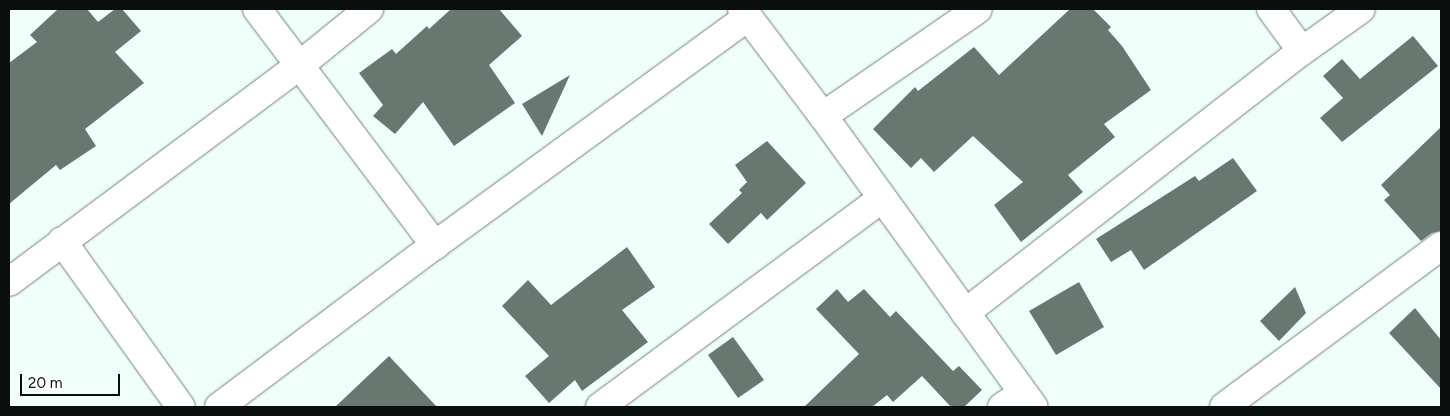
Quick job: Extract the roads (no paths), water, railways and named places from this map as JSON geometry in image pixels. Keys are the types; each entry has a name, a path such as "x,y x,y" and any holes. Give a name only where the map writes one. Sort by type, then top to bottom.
{"street":[{"path":"257,9 435,245"},
{"path":"9,282 300,64 369,9"},
{"path":"824,116 978,9"},
{"path":"1271,9 1302,51"},
{"path":"965,313 1302,51 1361,9"},
{"path":"219,407 745,13 824,116 965,313 1019,402"},
{"path":"600,407 882,198"},
{"path":"62,241 181,407"},
{"path":"1224,407 1441,246"}]}
